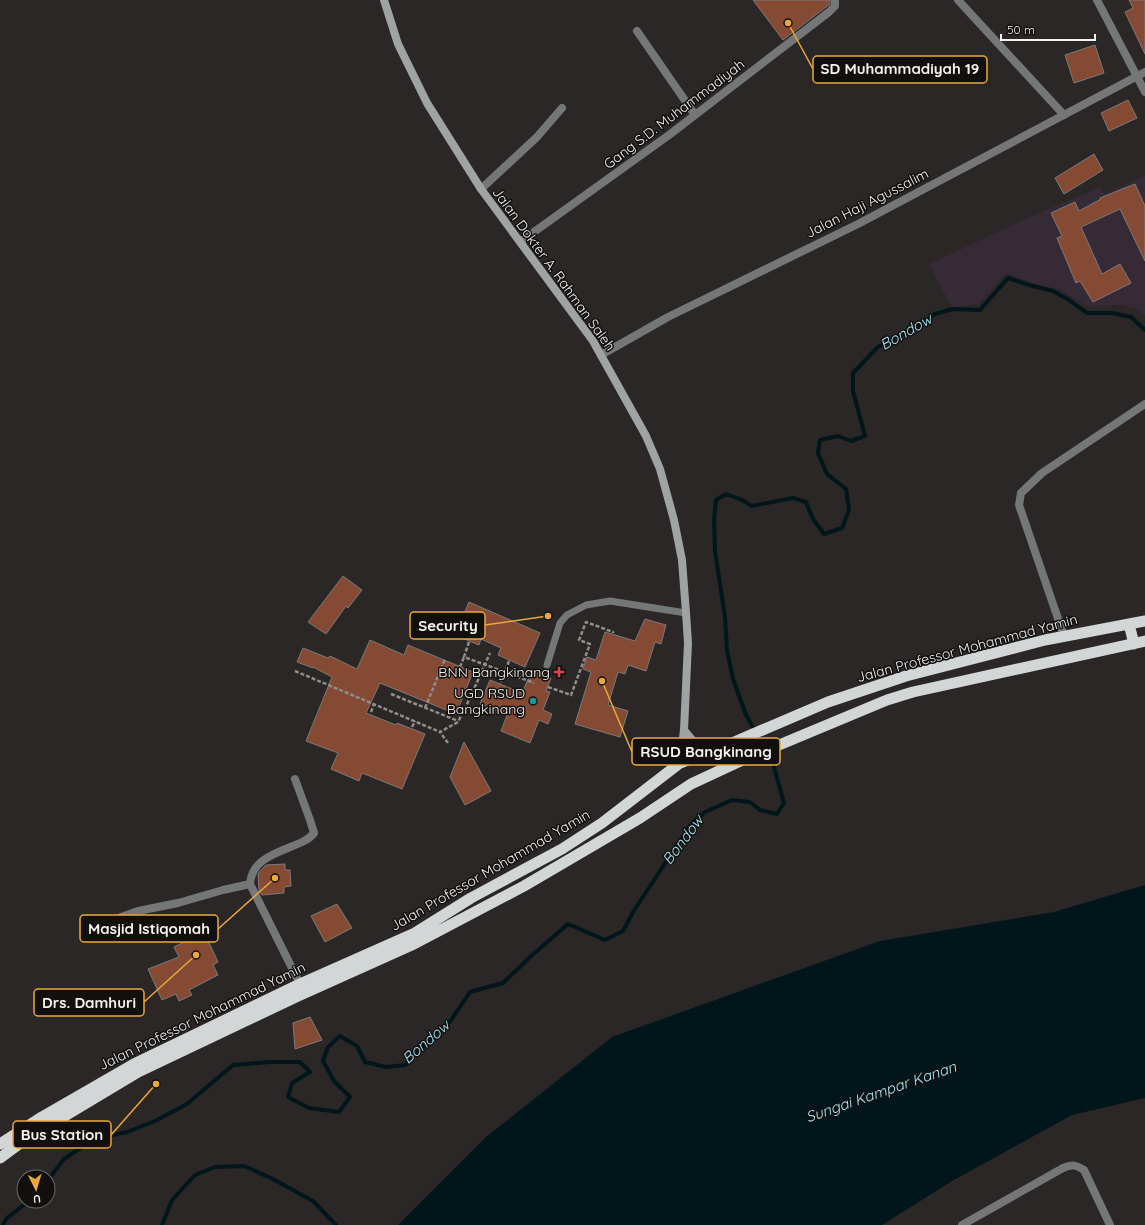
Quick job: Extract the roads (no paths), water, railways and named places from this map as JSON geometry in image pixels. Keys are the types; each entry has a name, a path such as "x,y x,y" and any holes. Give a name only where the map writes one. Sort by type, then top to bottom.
{"highway":[{"name":"Jalan Professor Mohammad Yamin","path":"0,1158 44,1122 134,1064 300,984 415,933 471,898 562,849 602,823 680,763 732,743 828,702 906,676 1064,636 1145,621"},
{"path":"1128,624 1139,643"},
{"name":"Jalan Professor Mohammad Yamin","path":"0,1144 138,1072 298,996 414,944 484,908 640,818 691,784 736,763 785,744 887,700 913,692 1139,643"}],"main road":[{"name":"Jalan Dokter A. Rahman Saleh","path":"384,0 398,44 426,103 481,189 593,341 616,385 646,436 660,469 674,520 682,560 686,613 688,644 684,730 680,763"},
{"path":"684,730 704,754"}],"street":[{"name":"Gang S.D. Muhammadiyah","path":"520,242 695,115 829,12 835,6 835,0"},
{"path":"958,0 1064,115"},
{"path":"1097,0 1141,74 1145,92"},
{"path":"637,31 695,115"},
{"name":"Jalan Haji Agussalim","path":"601,355 668,317 858,224 1141,74"},
{"path":"481,189 537,137 562,108"},
{"path":"1064,636 1019,505 1021,493 1042,473 1145,404"},
{"path":"295,778 314,833 312,836 299,843 259,862 252,875 250,884 300,984"},
{"path":"121,917 138,910 178,904 222,890 250,884"},
{"path":"962,1225 1063,1168 1071,1165 1078,1166 1084,1170 1110,1225"}],"lane":[{"path":"547,665 560,623 568,615 586,605 610,601 686,613"}],"water":[{"name":"Sungai Kampar Kanan","path":"1145,885 1145,1098 1072,1115 952,1181 882,1225 398,1225 485,1138 612,1037 880,941 1054,912"}],"waterway":[{"name":"Bondow","path":"56,1170 64,1159 94,1139 127,1132 155,1121 187,1104 233,1065 270,1062 300,1062 310,1072 292,1083 288,1097 309,1108 339,1112 350,1097 334,1081 323,1061 328,1047 340,1036 357,1046 365,1062 386,1067 405,1065 430,1039 449,1023 470,992 503,983 568,924 605,940 623,931 633,912 691,824 705,812 732,800 750,802 760,810 777,814 784,803 772,760 746,715 733,679 727,650 725,617 715,551 714,520 716,500 726,494 742,500 752,506 793,498 806,502 813,519 824,534 842,528 849,510 846,489 827,474 818,453 820,440 838,436 851,441 865,436 853,391 853,373 878,347 909,331 935,314 953,309 980,310 1008,278 1053,291 1087,313 1112,313 1131,317 1145,330"},
{"name":"Bondow","path":"162,1225 172,1200 195,1175 215,1167 244,1166 271,1178 313,1201 336,1225"},
{"name":"Bondow","path":"3,1225 6,1219 19,1209"}],"place":[{"name":"SD Muhammadiyah 19","path":"788,23"},
{"name":"Security","path":"548,616"},
{"name":"BNN Bangkinang","path":"559,672"},
{"name":"RSUD Bangkinang","path":"602,681"},
{"name":"UGD RSUD Bangkinang","path":"533,701"},
{"name":"Masjid Istiqomah","path":"275,878"},
{"name":"Drs. Damhuri","path":"196,955"},
{"name":"Bus Station","path":"156,1084"}]}
